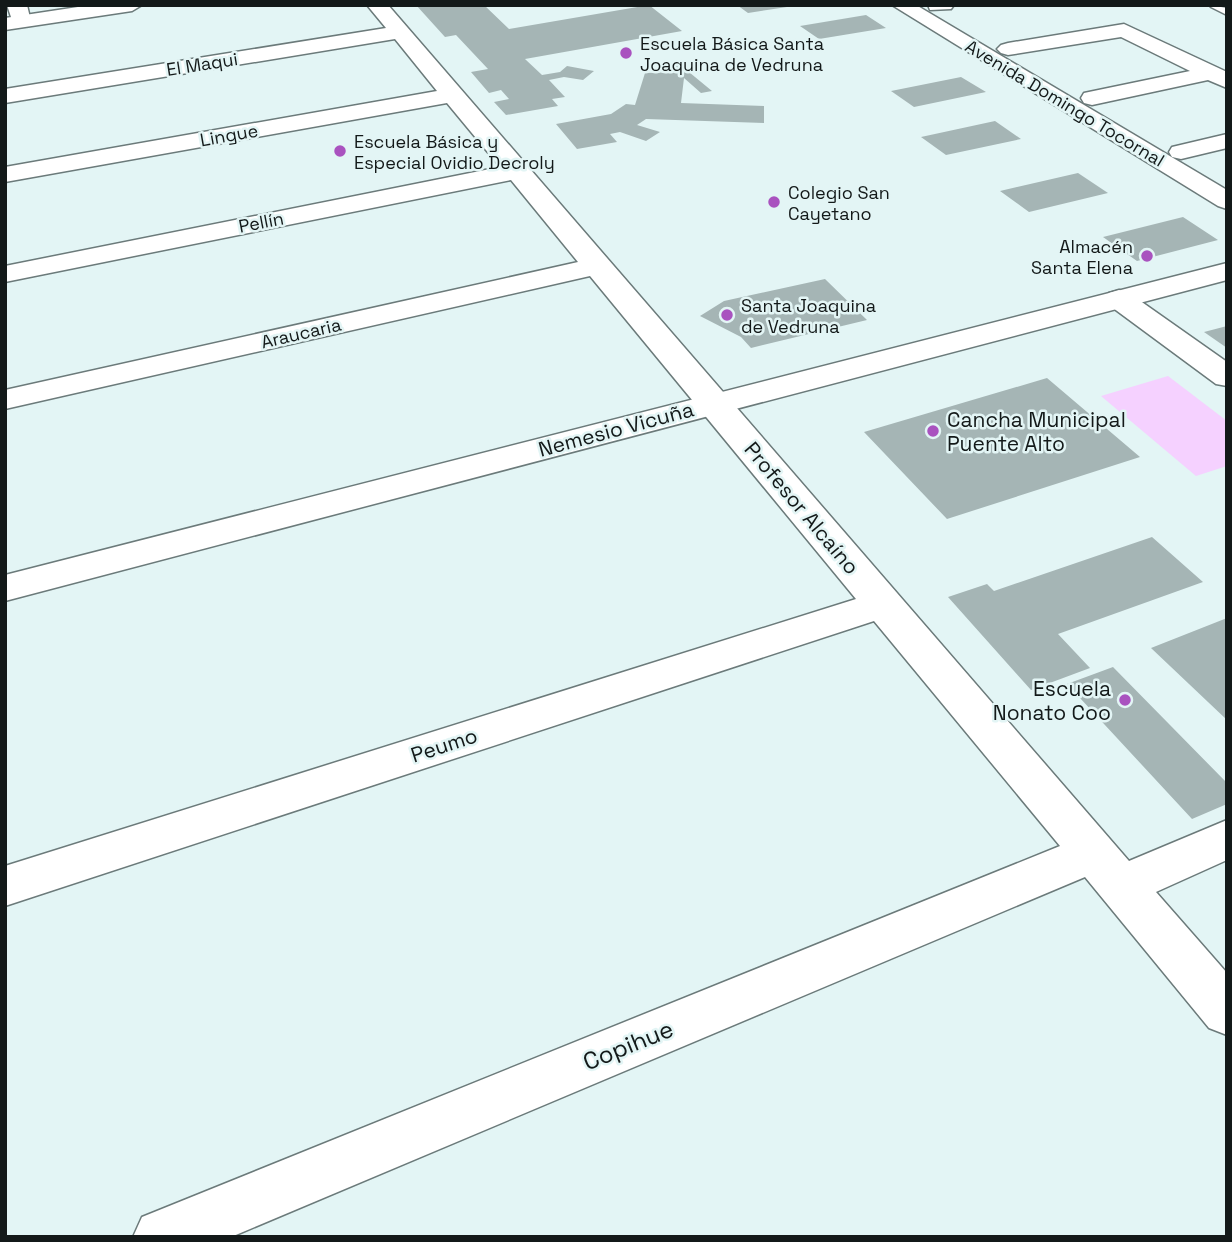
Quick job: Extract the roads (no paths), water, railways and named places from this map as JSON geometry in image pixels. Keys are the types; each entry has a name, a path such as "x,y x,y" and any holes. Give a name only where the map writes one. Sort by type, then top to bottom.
{"street":[{"path":"14,17 132,5"},
{"name":"Profesor Alcaíno","path":"377,5 1227,1012"},
{"name":"Avenida Domingo Tocornal","path":"902,5 1227,201"},
{"name":"Avenida Domingo Tocornal","path":"938,6 1227,178"},
{"path":"1008,49 1124,30 1219,77"},
{"name":"El Maqui","path":"5,96 400,32"},
{"path":"1092,98 1219,77"},
{"name":"Lingue","path":"5,175 452,95"},
{"path":"1181,152 1227,141"},
{"name":"Pellín","path":"5,274 517,171"},
{"name":"Araucaria","path":"5,400 597,266"},
{"name":"Nemesio Vicuña","path":"5,588 1227,271"},
{"path":"1119,299 1227,377"},
{"name":"Peumo","path":"5,886 883,604"},
{"name":"Copihue","path":"162,1237 1107,870 1227,839"}],"lane":[{"path":"1214,5 1227,12"}],"place":[{"name":"Escuela Básica Santa Joaquina de Vedruna","path":"626,53"},
{"name":"Escuela Básica y Especial Ovidio Decroly","path":"340,151"},
{"name":"Colegio San Cayetano","path":"774,202"},
{"name":"Almacén Santa Elena","path":"1147,256"},
{"name":"Santa Joaquina de Vedruna","path":"727,315"},
{"name":"Cancha Municipal Puente Alto","path":"933,431"},
{"name":"Escuela Nonato Coo","path":"1125,700"}]}
